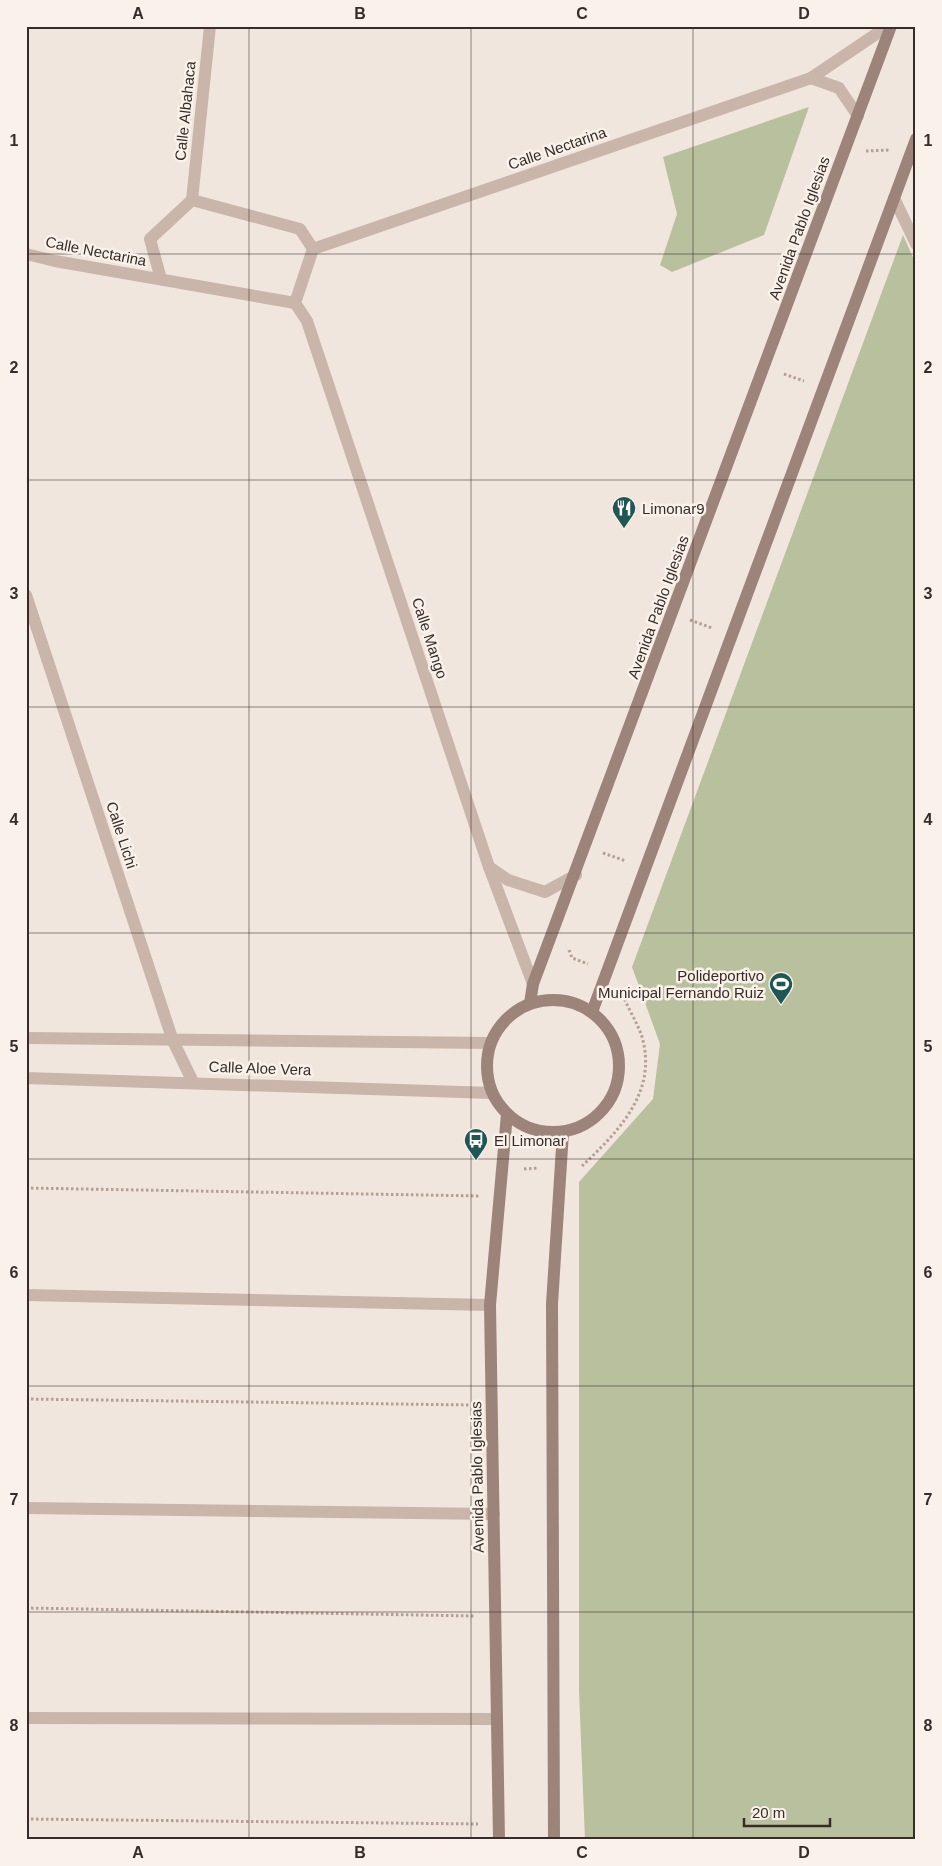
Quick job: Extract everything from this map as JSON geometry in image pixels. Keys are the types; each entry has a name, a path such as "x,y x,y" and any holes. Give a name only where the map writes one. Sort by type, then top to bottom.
{"street":[{"name":"Calle Albahaca","path":"192,200 210,26"},
{"name":"Calle Nectarina","path":"313,249 811,78 890,26"},
{"name":"Avenida Pablo Iglesias","path":"530,1003 533,984 576,875 890,26"},
{"path":"811,78 839,88 858,116"},
{"path":"592,1012 916,139"},
{"path":"894,198 916,244"},
{"path":"161,279 150,239 192,200 300,229 313,249 295,304"},
{"name":"Calle Nectarina","path":"26,254 295,304"},
{"name":"Calle Mango","path":"295,304 307,322 489,867 533,984"},
{"name":"Calle Lichi","path":"26,595 30,622 173,1041 193,1082"},
{"path":"489,867 508,880 544,892 576,875"},
{"path":"562,1000 592,1012 610,1031 619,1055 618,1082 607,1105 587,1123 563,1132 532,1129 507,1114 492,1093 486,1068 490,1043 506,1019 530,1003 562,1000"},
{"name":"Calle Aloe Vera","path":"26,1038 490,1043"},
{"name":"Calle Aloe Vera","path":"26,1078 492,1093"},
{"name":"Avenida Pablo Iglesias","path":"499,1840 490,1305 507,1114"},
{"path":"554,1840 552,1304 563,1132"},
{"path":"26,1295 490,1305"},
{"path":"26,1508 494,1514"},
{"path":"26,1718 497,1719"}],"path":[{"path":"764,368 823,388"},
{"path":"672,615 732,635"},
{"path":"586,848 645,868"},
{"path":"26,1188 501,1197"},
{"path":"26,1399 492,1405"},
{"path":"26,1608 495,1617"},
{"path":"26,1819 498,1824"}],"green space":[{"path":"809,107 764,235 672,272 660,265 677,214 663,157"},
{"name":"Polideportivo Municipal Fernando Ruiz","path":"903,235 916,264 916,1840 585,1840 579,1691 579,1182 653,1099 660,1044 632,967"}],"place":[{"name":"Limonar9","path":"624,529"},
{"name":"Polideportivo Municipal Fernando Ruiz","path":"781,1005"},
{"name":"El Limonar","path":"476,1161"}]}
